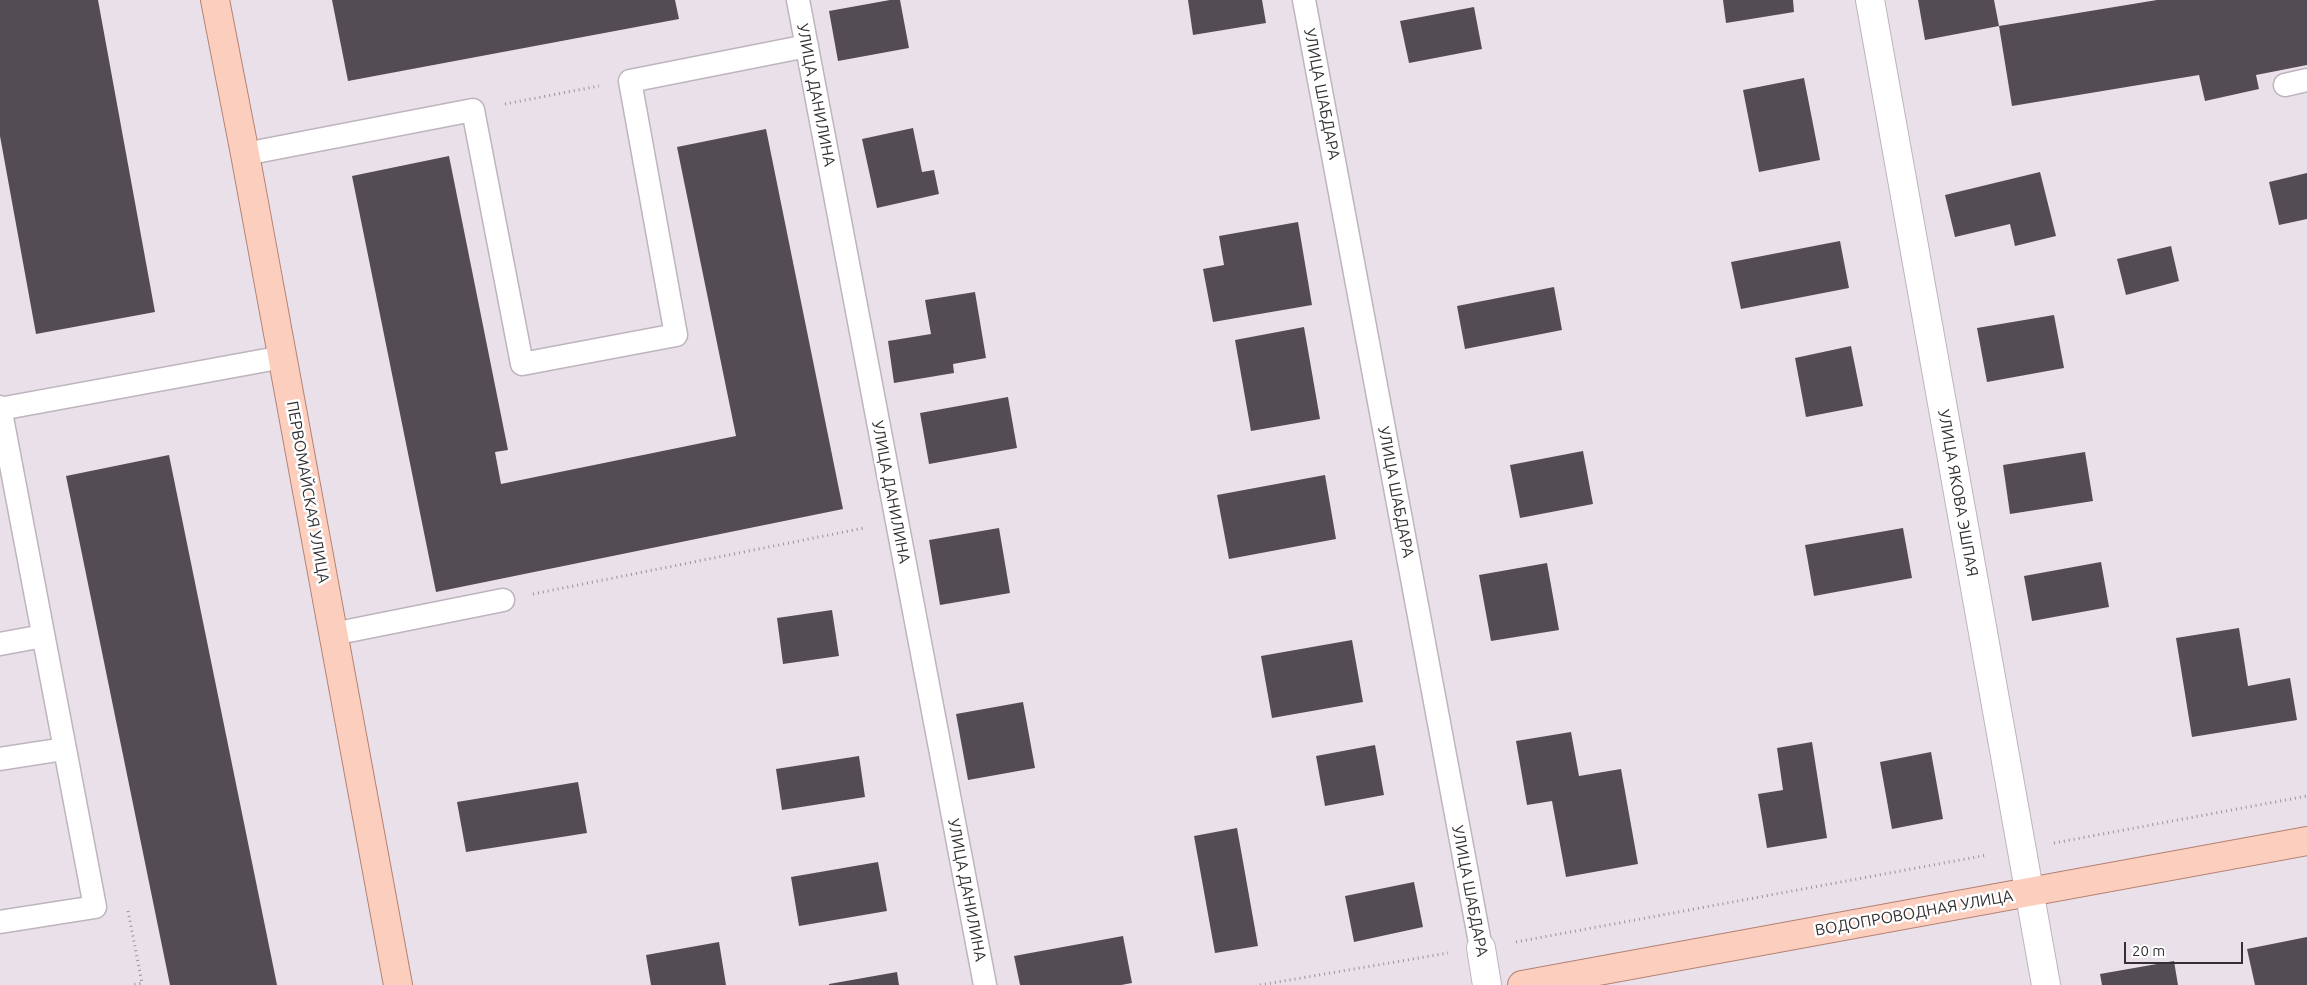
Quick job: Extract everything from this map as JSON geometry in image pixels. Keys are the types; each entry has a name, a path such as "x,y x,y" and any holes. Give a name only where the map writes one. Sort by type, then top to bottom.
{"main road":[{"name":"ПЕРВОМАЙСКАЯ УЛИЦА","path":"215,0 283,357 398,985"},
{"name":"ВОДОПРОВОДНАЯ УЛИЦА","path":"1522,985 2307,841"}],"street":[{"name":"УЛИЦА ЯКОВА ЭШПАЯ","path":"1870,0 2046,985"},
{"name":"УЛИЦА ШАБДАРА","path":"1481,948 1488,985"}],"lane":[{"name":"УЛИЦА ДАНИЛИНА","path":"798,0 985,985"},
{"name":"УЛИЦА ШАБДАРА","path":"1304,0 1481,948"},
{"path":"245,154 473,110 522,364 666,337 676,335 630,80 807,46"},
{"path":"2285,85 2307,80"},
{"path":"0,922 95,906 0,408 283,357"},
{"path":"334,634 503,600"},
{"path":"0,644 43,636"},
{"path":"0,759 64,749"}],"path":[{"path":"473,110 630,80"},
{"path":"503,600 864,528"},
{"path":"1260,985 1481,948 2307,796"}],"building":[{"path":"0,0 98,0 155,312 36,334 0,136"},
{"path":"332,0 675,0 679,19 348,81"},
{"path":"890,0 900,0 909,48 838,61 829,11"},
{"path":"1188,0 1262,0 1266,23 1193,35"},
{"path":"1723,0 1793,0 1794,12 1726,23"},
{"path":"1918,0 1994,0 1999,26 1925,40"},
{"path":"2157,0 2307,0 2307,65 2256,75 2259,89 2205,101 2199,75 2012,106 1999,26"},
{"path":"1474,7 1482,49 1409,63 1400,21"},
{"path":"1804,78 1820,160 1759,172 1743,90"},
{"path":"913,128 922,172 934,170 939,194 877,208 862,139"},
{"path":"766,129 843,509 436,592 352,176 449,156 508,450 495,452 501,484 736,436 677,147"},
{"path":"2040,172 2056,236 2015,246 2010,224 1955,237 1945,195"},
{"path":"2307,173 2307,219 2279,225 2269,182"},
{"path":"1298,222 1312,305 1213,322 1203,269 1224,265 1219,236"},
{"path":"1840,241 1849,288 1741,309 1731,262"},
{"path":"2171,246 2179,281 2126,295 2117,259"},
{"path":"1554,287 1562,330 1465,349 1457,306"},
{"path":"975,292 986,358 953,364 954,373 894,383 888,341 931,334 925,300"},
{"path":"2054,315 2064,368 1987,382 1977,328"},
{"path":"1304,327 1320,419 1251,431 1235,340"},
{"path":"1851,346 1863,406 1806,417 1795,358"},
{"path":"1008,397 1017,448 929,464 920,413"},
{"path":"1583,451 1593,504 1520,518 1510,465"},
{"path":"2085,452 2093,501 2010,514 2003,465"},
{"path":"169,455 277,985 170,985 66,476"},
{"path":"1325,475 1336,539 1229,559 1217,495"},
{"path":"999,528 1010,593 940,605 929,540"},
{"path":"1903,528 1912,578 1814,596 1805,545"},
{"path":"2101,562 2109,607 2032,621 2024,576"},
{"path":"1547,563 1559,630 1491,641 1479,575"},
{"path":"832,610 839,656 783,664 777,618"},
{"path":"2239,628 2248,686 2290,678 2297,720 2192,737 2176,638"},
{"path":"1352,640 1363,702 1272,718 1261,656"},
{"path":"1023,702 1035,768 968,780 956,714"},
{"path":"1571,732 1579,776 1621,769 1638,864 1566,877 1552,801 1527,805 1516,741"},
{"path":"1812,742 1827,838 1767,848 1758,794 1783,790 1777,748"},
{"path":"1375,745 1384,795 1325,806 1316,756"},
{"path":"1931,752 1943,819 1892,829 1880,762"},
{"path":"859,756 865,797 782,810 776,769"},
{"path":"578,782 587,833 466,852 457,802"},
{"path":"1237,828 1258,946 1215,953 1194,836"},
{"path":"878,862 887,911 799,926 791,877"},
{"path":"1414,882 1423,927 1354,942 1345,896"},
{"path":"1123,936 1132,983 1121,985 1020,985 1014,956"},
{"path":"2307,937 2307,985 2255,985 2247,949"},
{"path":"719,942 726,985 651,985 646,955"},
{"path":"2174,961 2178,985 2102,985 2100,974"},
{"path":"897,972 899,985 829,985 829,984"}]}
